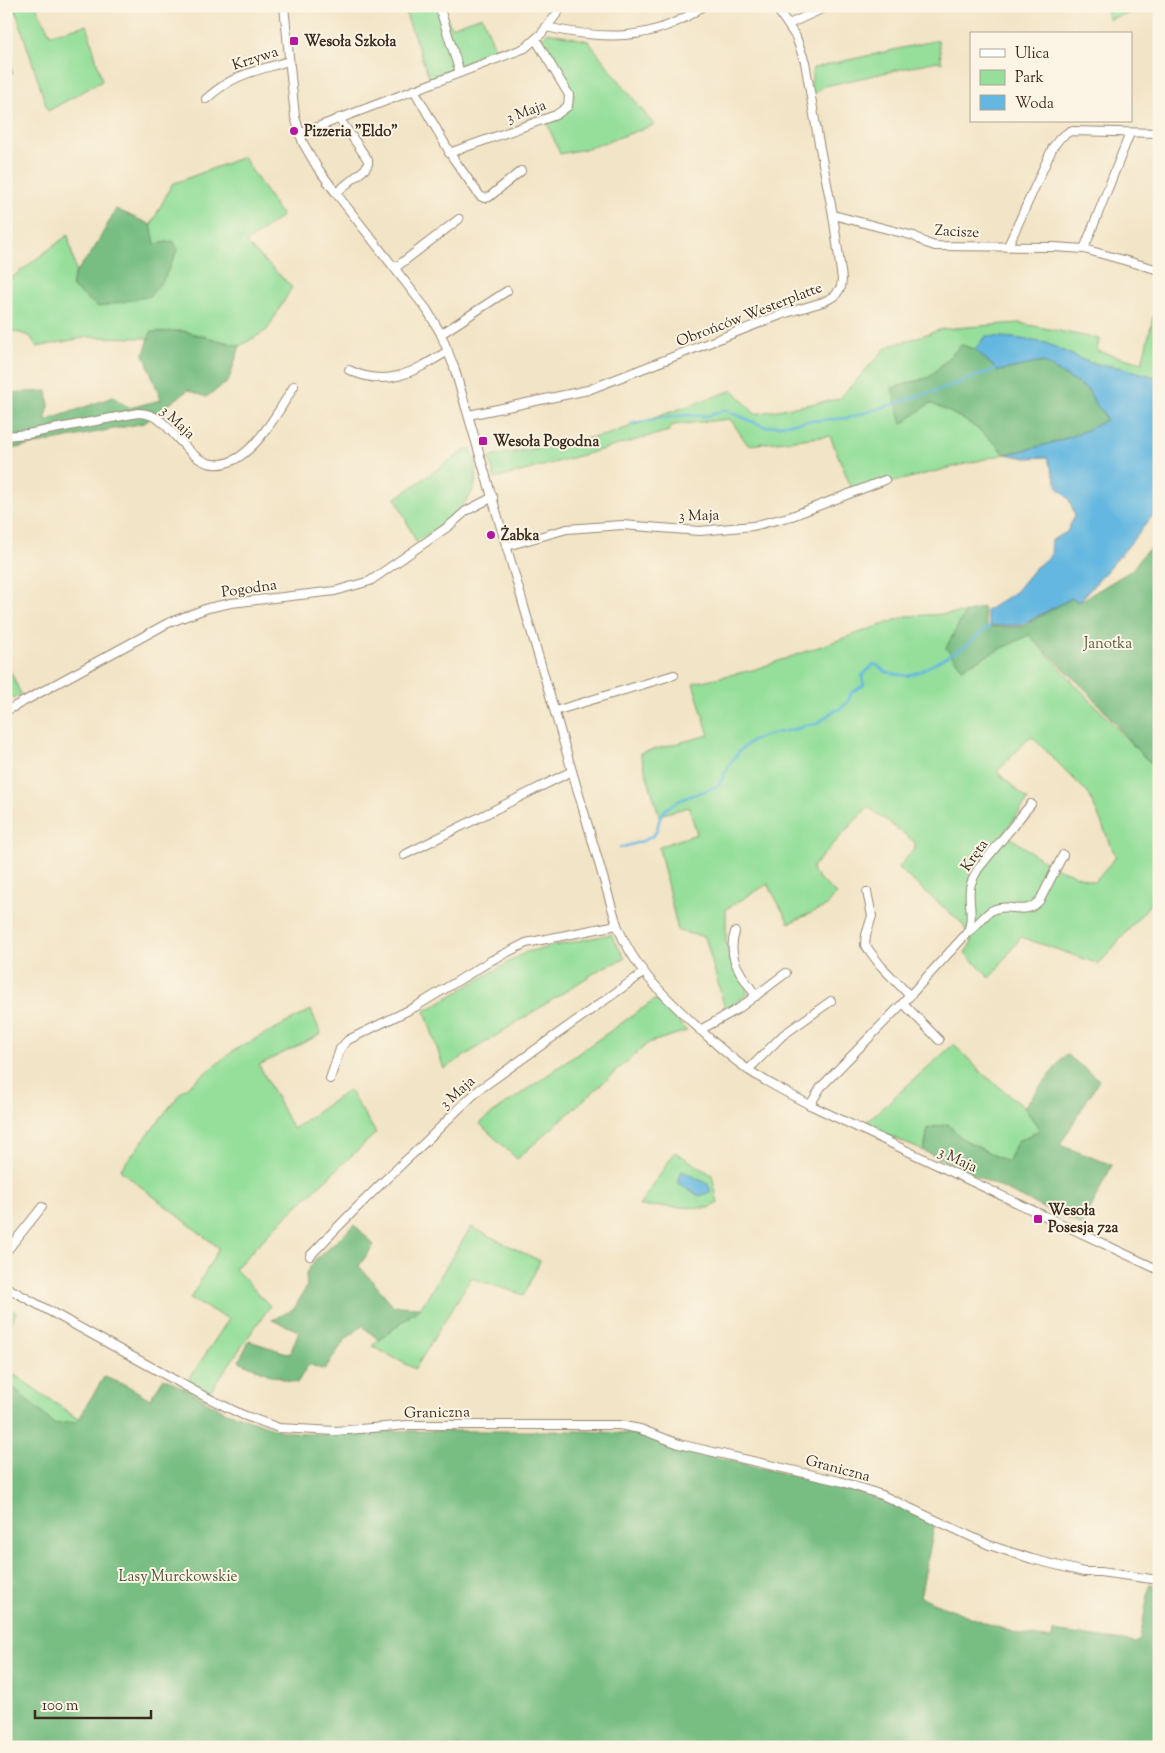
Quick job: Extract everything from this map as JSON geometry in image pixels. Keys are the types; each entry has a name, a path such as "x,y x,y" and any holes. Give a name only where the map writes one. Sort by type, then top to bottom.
{"street":[{"name":"3 Maja","path":"284,6 295,117 299,134 308,154 427,310 441,334 448,351 469,415 617,925 628,950 643,973 700,1030 748,1070 810,1105 1159,1270"},
{"path":"439,6 460,73"},
{"path":"299,134 525,48 538,37 556,10 563,6"},
{"path":"546,27 578,34 606,36 654,31 670,26 703,6"},
{"name":"Obrońców Westerplatte","path":"469,415 588,390 783,314 823,302 835,296 841,287 842,279 833,215 806,62 796,37 776,6"},
{"path":"789,24 828,6"},
{"name":"3 Maja","path":"450,153 556,115 568,106 568,94 538,37"},
{"name":"Krzywa","path":"206,99 222,85 233,79 289,61"},
{"path":"414,90 450,153 480,196 484,198 489,197 521,171"},
{"path":"336,192 365,169 368,164 368,160 339,118"},
{"path":"1008,246 1060,138 1070,131 1159,134"},
{"path":"1084,249 1130,133"},
{"name":"Zacisze","path":"833,215 914,236 935,246 1084,249 1159,270"},
{"path":"394,268 459,219"},
{"path":"441,334 507,291"},
{"path":"349,370 365,376 386,379 420,368 448,351"},
{"name":"3 Maja","path":"6,436 146,413 158,417 197,457 214,464 223,463 244,453 260,438 272,423 294,386"},
{"name":"3 Maja","path":"507,546 567,529 622,525 700,531 753,526 792,516 886,480"},
{"name":"Pogodna","path":"6,711 168,623 201,611 231,603 335,591 370,581 449,526 466,511 493,497"},
{"path":"555,711 674,675"},
{"path":"404,855 572,771"},
{"name":"Kręta","path":"968,932 972,921 970,888 973,879 978,869 1031,804"},
{"path":"810,1105 821,1087 991,910 996,908 1025,909 1035,905 1040,900 1063,855"},
{"path":"867,892 872,916 865,945 881,966 910,996"},
{"path":"330,1079 340,1049 348,1040 416,1007 492,960 526,944 617,925"},
{"path":"735,932 732,942 732,953 736,966 756,996"},
{"name":"3 Maja","path":"310,1256 381,1182 406,1161 480,1089 643,973"},
{"path":"700,1030 738,1009 786,973"},
{"path":"748,1070 783,1035 831,1001"},
{"path":"903,1003 939,1040"},
{"path":"6,1252 42,1207"},
{"name":"Graniczna","path":"6,1287 202,1395 243,1415 279,1428 336,1431 408,1425 619,1425 640,1429 679,1444 839,1481 893,1500 989,1544 1032,1559 1084,1572 1100,1572 1159,1580"}],"green space":[{"path":"14,6 36,6 50,34 87,25 102,81 48,111"},
{"path":"403,6 442,6 451,27 482,16 497,53 430,80"},
{"path":"1104,6 1153,6 1109,19"},
{"path":"548,32 588,41 654,125 589,148 560,154 547,123 568,111 574,95 540,41"},
{"path":"938,40 942,63 937,61 825,86 810,96 813,68"},
{"path":"243,157 282,216 246,243 292,287 267,330 240,346 183,331 151,332 149,338 88,337 37,347 30,336 6,329 6,282 68,235 76,272 71,286 155,244 151,225 172,184"},
{"path":"116,209 151,225 155,244 173,241 178,249 165,277 150,296 98,307 71,286 76,272 94,249"},
{"path":"1159,293 1159,378 1123,368 1090,363 1046,343 986,336 975,349 961,345 930,377 892,388 903,423 930,403 970,424 988,437 1005,454 853,492 830,436 748,445 730,419 673,425 669,431 495,479 489,457 606,435 733,390 755,414 839,399 887,347 942,329 1019,323 1099,339 1097,351 1142,363"},
{"path":"183,331 240,346 228,382 206,397 188,390 144,423 6,450 6,393 47,391 49,406 45,421 113,397 129,408 161,400 144,354 151,332"},
{"path":"961,345 975,349 998,371 1043,362 1088,390 1096,405 1102,411 1106,421 1057,441 1005,454 988,437 970,424 930,403 902,424 892,388 930,377"},
{"path":"471,448 476,467 476,479 468,498 443,523 416,542 396,498 465,450"},
{"name":"Janotka","path":"1159,543 1159,770 1141,754 1088,692 1029,635 962,668 946,648 965,613 983,607 987,627 1021,627 1072,598 1079,602 1132,570 1144,553"},
{"path":"965,613 946,648 1029,635 1141,754 1159,770 1159,894 1099,964 1021,937 990,978 965,953 972,942 962,923 898,868 915,848 915,842 868,807 812,867 813,873 836,894 827,906 789,923 768,884 726,909 726,942 748,993 726,1012 705,937 678,931 659,848 660,846 697,834 689,807 659,815 640,753 709,735 693,683 753,670 907,616","holes":["1031,736 1089,794 1116,857 1094,882 1051,866 1004,833 1028,800 997,772"]},
{"path":"6,662 21,694 6,702"},
{"path":"611,934 625,959 602,968 444,1069 425,1011 526,952"},
{"path":"656,999 687,1031 648,1043 517,1159 479,1123"},
{"path":"311,1010 321,1034 259,1065 293,1129 349,1090 376,1133 277,1225 235,1269 270,1306 204,1400 183,1388 229,1319 190,1299 219,1248 120,1170 182,1091 236,1049"},
{"path":"954,1044 982,1073 1024,1107 1040,1130 1018,1141 1007,1162 961,1138 948,1124 928,1128 924,1151 863,1125"},
{"path":"1066,1054 1099,1080 1060,1145 1112,1165 1082,1226 924,1151 928,1128 948,1124 961,1138 1007,1162 1018,1141 1040,1130 1024,1107"},
{"path":"675,1152 712,1175 718,1203 709,1208 639,1206"},
{"path":"355,1225 374,1245 359,1266 394,1306 421,1307 379,1340 362,1326 345,1340 324,1370 309,1364 297,1383 270,1375 239,1361 249,1341 290,1354 299,1331 272,1320 294,1309 307,1286 306,1273 316,1259"},
{"path":"471,1227 540,1261 524,1295 471,1278 415,1369 372,1346 421,1307"},
{"path":"6,1307 16,1312 6,1336"},
{"path":"6,1369 78,1419 76,1423 54,1424 6,1381"},
{"name":"Lasy Murckowskie","path":"104,1377 126,1385 150,1399 164,1378 224,1411 282,1431 329,1435 387,1431 587,1431 636,1434 660,1439 708,1455 851,1490 887,1502 935,1523 920,1597 1019,1634 1052,1639 1053,1631 1137,1643 1140,1638 1150,1584 1159,1585 1159,1747 6,1747 6,1381 54,1424 76,1422"}],"water":[{"path":"986,336 1046,343 1090,363 1123,368 1159,378 1159,508 1079,602 1072,598 1021,625 990,626 986,611 1015,592 1034,569 1051,555 1052,540 1067,532 1075,515 1069,499 1059,489 1047,457 1027,458 1005,454 1057,441 1082,432 1106,420 1088,390 1043,362 998,371 975,349"},
{"path":"682,1171 708,1184 711,1192 699,1196 677,1183"}],"waterway":[{"path":"631,424 686,415 708,416 724,410 766,427 848,418 948,387 996,369"},
{"path":"620,848 655,834 662,814 672,805 719,785 734,758 749,743 759,738 800,728 805,725 817,724 832,712 840,709 848,702 851,693 864,685 862,676 873,665 877,665 886,672 907,676 921,671 964,647 990,626"}],"place":[{"name":"Wesoła Szkoła","path":"294,41"},
{"name":"Pizzeria \"Eldo\"","path":"294,131"},
{"name":"Wesoła Pogodna","path":"483,441"},
{"name":"Żabka","path":"491,535"},
{"name":"Wesoła Posesja 72a","path":"1038,1219"}]}
